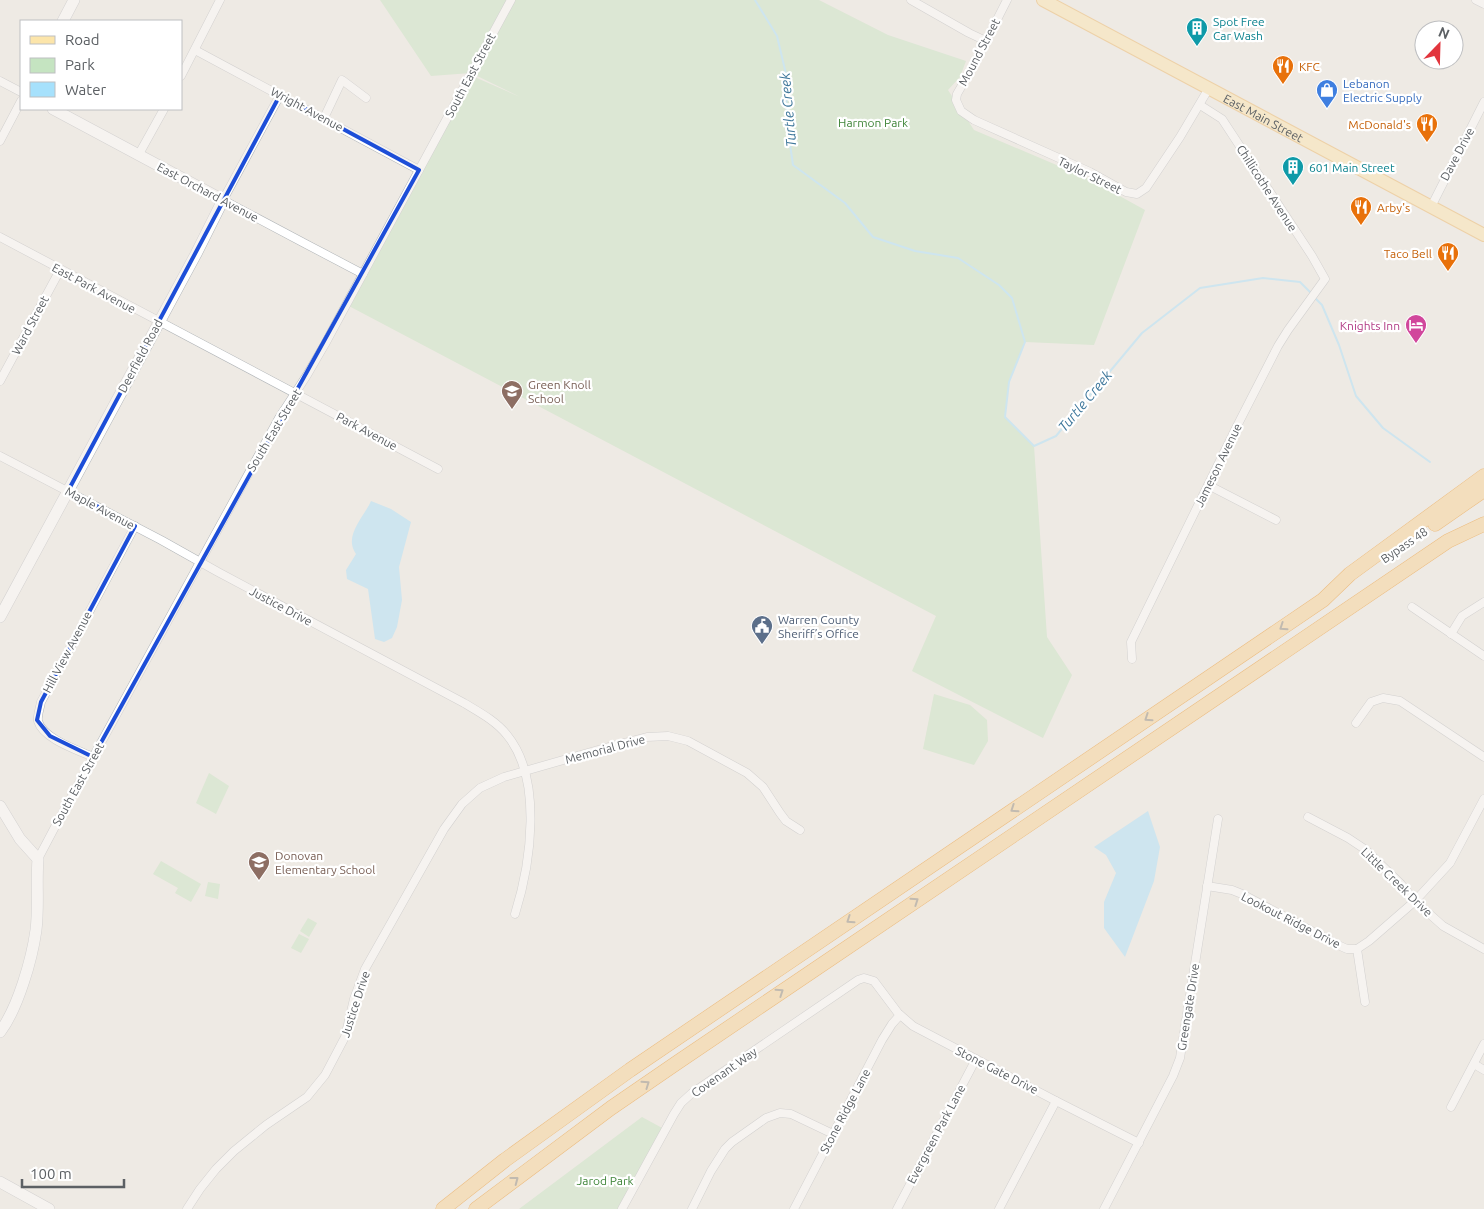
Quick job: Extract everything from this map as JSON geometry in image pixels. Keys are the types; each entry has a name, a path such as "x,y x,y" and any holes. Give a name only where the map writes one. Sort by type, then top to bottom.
{"highway":[{"path":"443,1209 534,1139 630,1070 1323,600 1350,574 1484,476"},
{"name":"Bypass 48","path":"1323,600 1484,490"},
{"name":"Bypass 48","path":"1448,541 1484,516"},
{"path":"476,1209 564,1142 678,1062 1448,541 1484,524"}],"main road":[{"name":"East Main Street","path":"1043,0 1484,235"}],"street":[{"path":"64,20 74,0"},
{"path":"182,74 220,0"},
{"name":"South East Street","path":"38,860 279,418 325,344 511,0"},
{"path":"911,0 986,41"},
{"name":"Mound Street","path":"958,105 956,100 959,90 1007,0"},
{"path":"1476,0 1484,4"},
{"name":"Wright Avenue","path":"195,50 419,170"},
{"path":"324,118 342,80 366,98"},
{"path":"0,81 20,91"},
{"name":"Taylor Street","path":"958,105 965,115 974,120 1090,172 1126,192 1137,194 1146,188 1209,88"},
{"name":"Deerfield Road","path":"0,617 280,95"},
{"name":"Dave Drive","path":"1431,207 1484,102"},
{"path":"0,142 20,103"},
{"name":"Chillicothe Avenue","path":"1200,105 1222,119 1312,256 1325,279"},
{"name":"East Orchard Avenue","path":"55,110 363,274"},
{"path":"138,154 163,110"},
{"name":"East Park Avenue","path":"0,237 295,394"},
{"name":"Ward Street","path":"0,381 60,270"},
{"name":"Jameson Avenue","path":"1132,659 1131,642 1278,346 1325,279"},
{"name":"Park Avenue","path":"295,394 438,469"},
{"name":"Maple Avenue","path":"0,456 200,562"},
{"path":"1208,485 1276,520"},
{"name":"Hill View Avenue","path":"93,757 50,736 37,720 41,702 135,526"},
{"name":"Justice Drive","path":"200,562 486,716 499,726 520,756 526,771 530,797 527,860 523,885 515,914"},
{"path":"1451,634 1462,616 1484,602"},
{"path":"1412,608 1484,656"},
{"path":"1356,724 1370,702 1383,698 1400,701 1484,757"},
{"name":"Memorial Drive","path":"526,771 647,737 668,736 678,738 711,753 752,776 763,787 780,813 790,824 800,830"},
{"name":"Justice Drive","path":"187,1209 211,1176 234,1151 266,1125 306,1097 325,1075 345,1037 354,999 365,969 444,829 462,804 480,788 504,777 526,771"},
{"name":"Lookout Ridge Drive","path":"1207,886 1232,890 1242,894 1338,945 1347,949 1357,949 1369,941 1415,900 1450,863 1484,799"},
{"path":"0,806 20,839 38,860 36,878 37,914 33,945 17,999 11,1014 0,1032"},
{"name":"Little Creek Drive","path":"1308,817 1348,838 1366,850 1415,900 1448,930 1484,949"},
{"name":"Greengate Drive","path":"1104,1209 1180,1058 1218,819"},
{"path":"1357,949 1365,1002"},
{"name":"Stone Gate Drive","path":"870,979 877,984 900,1015 913,1026 1139,1142"},
{"name":"Covenant Way","path":"622,1209 681,1103 692,1093 858,980 870,979"},
{"name":"Stone Ridge Lane","path":"794,1209 882,1040 900,1015"},
{"path":"1451,1107 1484,1044"},
{"name":"Evergreen Park Lane","path":"897,1209 976,1059"},
{"path":"1474,1064 1484,1070"},
{"path":"999,1209 1056,1101"},
{"path":"692,1209 711,1171 725,1149 766,1118 780,1113 791,1114 833,1134"},
{"path":"0,1182 31,1204 49,1209"}],"highlighted area":[{"path":"280,95 419,170 93,757 50,736 37,720 41,702 135,526 68,491"}],"green space":[{"name":"Harmon Park","path":"380,0 819,0 888,35 966,61 960,77 948,90 974,130 1087,178 1145,210 1094,345 1025,342 1009,382 1005,417 1034,446 1047,637 1072,675 1043,738 912,671 936,616 347,305 470,75 520,97 471,73 431,76"},
{"path":"934,694 970,705 987,720 988,741 974,765 923,749"},
{"path":"209,773 229,786 216,814 196,803"},
{"path":"161,861 201,884 191,902 175,893 178,888 153,874"},
{"path":"208,882 220,884 218,899 205,896"},
{"path":"308,918 317,923 309,937 300,931"},
{"path":"299,934 309,939 301,953 291,948"},
{"name":"Jarod Park","path":"642,1117 664,1129 622,1209 519,1209"}],"water":[{"path":"371,501 391,509 411,522 399,567 402,600 397,627 392,638 384,642 375,639 368,589 347,579 346,570 356,554 353,547 353,534"},
{"path":"1148,811 1160,847 1154,881 1125,957 1104,928 1104,902 1116,873 1106,855 1094,847"}],"waterway":[{"name":"Turtle Creek","path":"755,0 777,36 786,74 787,124 793,165 845,203 873,237 915,251 958,258 999,285 1012,298 1025,342 1009,382 1005,417 1034,446 1056,436 1142,333 1200,288 1263,278 1300,282 1312,294"},
{"name":"Turtle Creek","path":"1315,298 1322,305 1339,345 1356,396 1383,428 1430,462"}],"place":[{"name":"Spot Free Car Wash","path":"1197,47"},
{"name":"KFC","path":"1283,85"},
{"name":"Lebanon Electric Supply","path":"1327,109"},
{"name":"McDonald's","path":"1427,143"},
{"name":"601 Main Street","path":"1293,186"},
{"name":"Arby's","path":"1361,226"},
{"name":"Taco Bell","path":"1448,272"},
{"name":"Knights Inn","path":"1416,344"},
{"name":"Green Knoll School","path":"512,410"},
{"name":"Warren County Sheriff’s Office","path":"762,645"},
{"name":"Donovan Elementary School","path":"259,881"}]}
